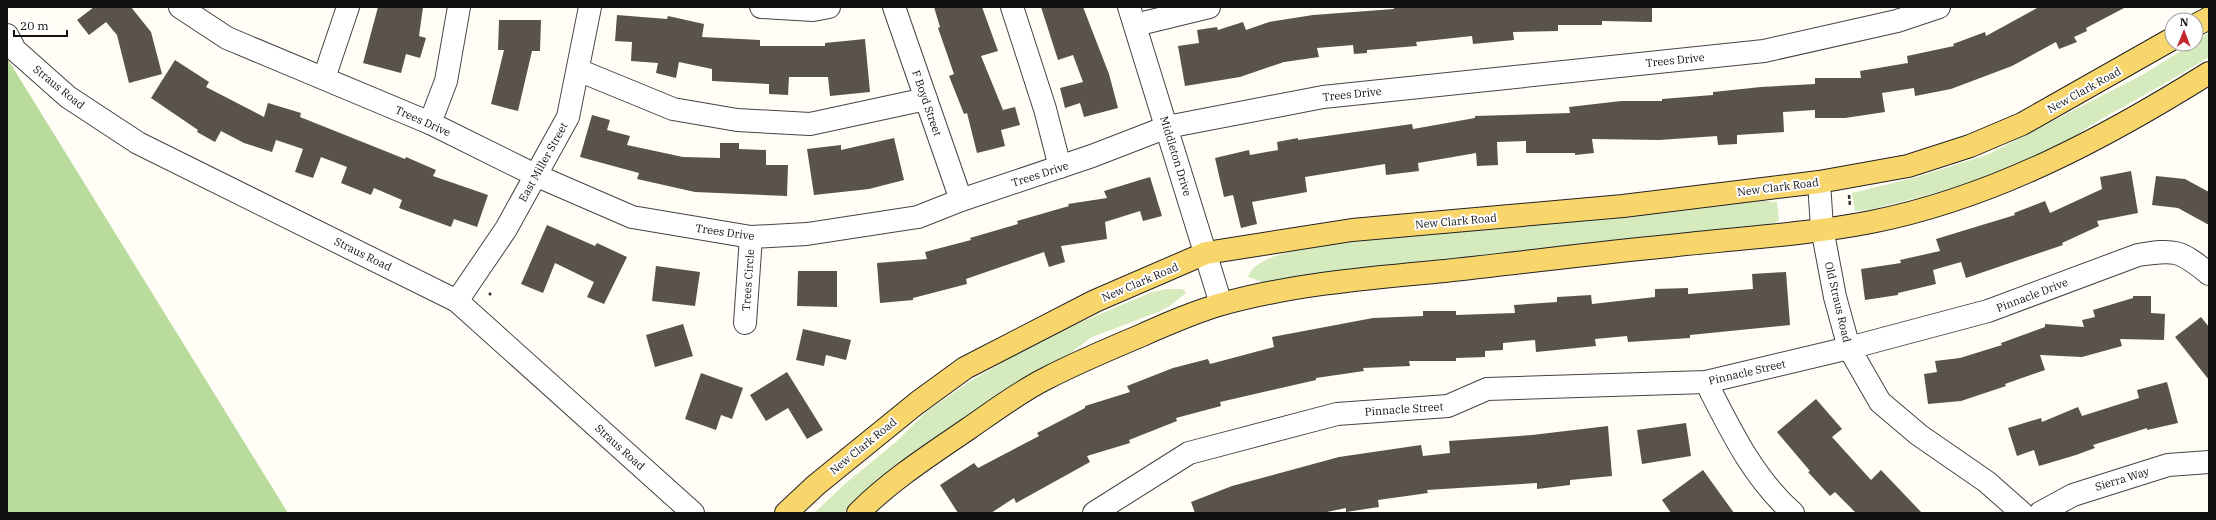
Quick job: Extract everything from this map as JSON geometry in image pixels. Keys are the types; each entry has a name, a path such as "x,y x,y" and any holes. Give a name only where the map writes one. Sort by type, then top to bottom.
{"main road":[{"name":"New Clark Road","path":"786,513 816,485 857,451 917,403 965,368 1095,301 1206,253 1352,230 1623,206 1819,182 1908,166 1970,146 2022,124 2164,44"},
{"path":"858,513 914,466 1008,401 1045,379 1182,318 1221,304 1266,294 1351,280 1671,245 1773,237 1822,228 1871,222 1941,204 2011,179 2077,148 2176,93 2209,72"}],"street":[{"name":"Trees Drive","path":"180,7 227,38 272,59 324,78 430,123 535,175 632,218 751,237 807,234 914,218 961,200 1060,167 1167,127 1323,96 1764,51 1897,21 1939,7"},
{"path":"324,78 348,7"},
{"path":"430,123 446,81 459,7"},
{"name":"East Miller Street","path":"457,301 506,229 568,117 590,7"},
{"path":"761,7 813,10 829,7"},
{"name":"F Boyd Street","path":"894,7 961,200"},
{"path":"1012,7 1045,109 1060,167"},
{"path":"1132,16 1209,7"},
{"name":"Middleton Drive","path":"1132,16 1221,304"},
{"name":"Straus Road","path":"7,35 15,50 68,97 138,143 457,301 692,513"},
{"path":"578,70 673,109 737,120 810,124 926,99"},
{"name":"Old Straus Road","path":"1819,182 1822,228 1835,297 1849,348 1880,402 1918,435 1987,482 2022,513"},
{"name":"Trees Circle","path":"745,323 751,237"},
{"name":"Pinnacle Drive","path":"1849,348 1988,311 2138,255 2164,251 2187,256 2209,274"},
{"name":"Pinnacle Street","path":"1094,513 1189,453 1337,414 1448,406 1488,390 1706,382 1849,348"},
{"path":"1706,382 1737,444 1778,500 1793,513"},
{"name":"Sierra Way","path":"2040,513 2073,495 2168,465 2209,462"}],"path":[{"path":"1848,195 1851,210"}],"green space":[{"path":"2209,33 2209,57 2088,127 2060,146 2033,160 1963,185 1868,210 1855,211 1852,193 1917,177 1987,155 2144,74 2179,52 2204,52 2204,36"},
{"path":"7,58 288,513 7,513"},
{"path":"1755,200 1777,202 1779,221 1765,226 1387,265 1265,283 1248,277 1253,269 1261,262 1272,257 1298,250 1331,244"},
{"path":"1166,289 1183,289 1186,293 1170,306 1158,312 1092,337 1062,359 939,434 902,461 843,513 814,513 846,483 896,442 927,411 971,381 1021,351 1079,323 1150,293"}],"building":[{"path":"94,7 131,7 151,32 162,74 129,83 117,35 106,22 89,35 77,20"},
{"path":"378,7 423,7 419,36 426,38 420,58 406,54 401,73 363,63"},
{"path":"934,7 982,7 998,51 981,56 1003,110 1015,107 1020,125 1001,130 1005,146 977,153 967,113 964,114 949,76 954,74 938,28 940,27"},
{"path":"1041,7 1083,7 1109,74 1118,108 1084,117 1080,103 1065,108 1060,88 1083,82 1073,55 1058,60"},
{"path":"1393,7 1652,7 1652,22 1602,21 1602,25 1558,25 1558,31 1513,32 1514,40 1473,44 1472,36 1416,42 1417,46 1367,50 1367,53 1354,54 1353,45 1317,48 1319,57 1284,62 1240,77 1185,86 1178,46 1199,43 1197,30 1217,27 1218,30 1243,22 1246,30 1269,22 1313,15 1394,9"},
{"path":"2039,7 2126,7 2086,28 2087,31 2074,37 2077,42 2059,49 2056,42 2012,66 1951,89 1915,96 1914,88 1882,93 1885,112 1845,118 1815,118 1815,110 1783,112 1784,132 1737,135 1737,144 1718,145 1717,136 1659,140 1592,139 1594,153 1575,155 1575,153 1526,153 1526,141 1497,142 1498,165 1477,166 1476,153 1418,163 1419,171 1386,175 1385,164 1305,177 1307,192 1252,202 1257,224 1241,228 1233,195 1224,197 1215,158 1249,150 1250,155 1278,150 1277,142 1298,138 1298,140 1412,124 1413,129 1475,118 1475,116 1570,113 1569,107 1621,101 1662,101 1662,99 1713,95 1713,92 1761,87 1815,84 1815,78 1861,78 1860,71 1908,63 1907,56 1954,46 1953,44 1985,32 1986,36"},
{"path":"617,15 667,19 668,16 704,24 702,37 760,40 760,46 825,46 825,43 865,39 870,92 830,96 828,77 789,77 788,95 769,94 769,84 712,81 712,69 679,62 676,78 656,73 658,63 631,61 632,42 615,41"},
{"path":"499,20 541,20 540,51 532,51 518,111 491,104 504,50 498,50"},
{"path":"175,60 209,82 206,87 264,117 268,103 301,113 300,117 405,159 406,157 436,170 433,176 488,195 477,227 454,219 451,227 399,208 402,200 374,188 371,195 341,183 347,167 321,157 313,178 295,172 303,149 276,140 272,152 244,143 221,131 215,142 197,132 198,130 151,98"},
{"path":"592,115 610,120 607,130 630,136 627,145 683,157 720,158 720,143 739,143 739,149 766,150 766,165 788,165 787,196 695,192 637,179 639,173 580,157"},
{"path":"894,138 904,180 869,189 814,195 807,149 841,145 841,150"},
{"path":"2131,171 2138,213 2097,221 2099,226 2062,243 2063,245 1966,278 1961,262 1933,270 1936,284 1898,293 1898,295 1865,300 1861,269 1901,263 1900,260 1940,251 1936,239 2015,215 2014,213 2045,201 2050,213 2102,189 2100,177"},
{"path":"2156,176 2185,179 2209,192 2209,225 2178,208 2152,205"},
{"path":"1150,177 1162,216 1143,221 1140,211 1105,222 1107,239 1061,246 1065,262 1049,267 1044,252 966,279 967,284 913,298 913,300 880,303 877,263 927,259 925,252 971,240 970,238 1018,224 1017,221 1069,206 1068,204 1107,198 1104,191"},
{"path":"547,225 595,246 597,243 627,257 604,304 587,297 594,282 555,263 543,293 521,284"},
{"path":"656,266 700,272 695,306 652,301"},
{"path":"798,271 837,271 837,307 797,306"},
{"path":"1786,272 1790,325 1690,335 1690,338 1628,342 1627,336 1595,339 1596,346 1536,352 1535,340 1503,343 1503,350 1485,351 1485,357 1456,358 1456,361 1409,361 1410,366 1363,368 1364,371 1316,378 1316,380 1220,402 1221,406 1176,418 1177,421 1129,440 1130,443 1087,456 1090,462 1016,503 1014,498 991,513 958,513 940,485 974,463 978,468 1039,436 1037,433 1085,408 1085,406 1130,392 1127,386 1173,368 1208,359 1210,364 1274,347 1272,337 1373,318 1423,316 1423,311 1456,311 1456,315 1515,313 1514,305 1557,302 1557,297 1591,295 1592,304 1655,297 1655,289 1688,288 1688,294 1753,289 1752,274"},
{"path":"2133,296 2151,296 2151,313 2165,314 2164,340 2120,339 2122,346 2082,357 2040,355 2045,370 2005,384 2006,386 1961,401 1928,404 1924,374 1937,372 1935,361 1960,358 2002,345 2001,343 2045,327 2045,324 2084,327 2082,320 2095,317 2093,310 2133,298"},
{"path":"2201,317 2209,327 2209,380 2175,337"},
{"path":"683,324 693,356 655,367 646,335"},
{"path":"803,329 851,340 846,360 826,355 824,366 796,360"},
{"path":"787,372 823,430 807,439 788,408 766,421 750,395"},
{"path":"701,373 743,388 732,419 721,415 716,430 685,419"},
{"path":"2167,382 2178,423 2147,430 2147,428 2093,445 2095,448 2076,455 2039,466 2034,450 2017,456 2008,428 2041,418 2042,422 2078,407 2082,416 2139,398 2137,390"},
{"path":"1816,399 1842,429 1832,437 1871,480 1881,470 1922,513 1856,513 1835,492 1830,496 1808,472 1810,471 1777,432"},
{"path":"1686,423 1691,456 1642,464 1637,430"},
{"path":"1608,426 1612,476 1570,480 1570,485 1537,489 1537,483 1427,490 1428,493 1378,500 1379,507 1346,512 1346,508 1322,513 1195,513 1191,502 1232,486 1339,457 1421,445 1423,456 1450,453 1449,441 1532,435"},
{"path":"1703,470 1734,513 1671,513 1662,500"}]}
